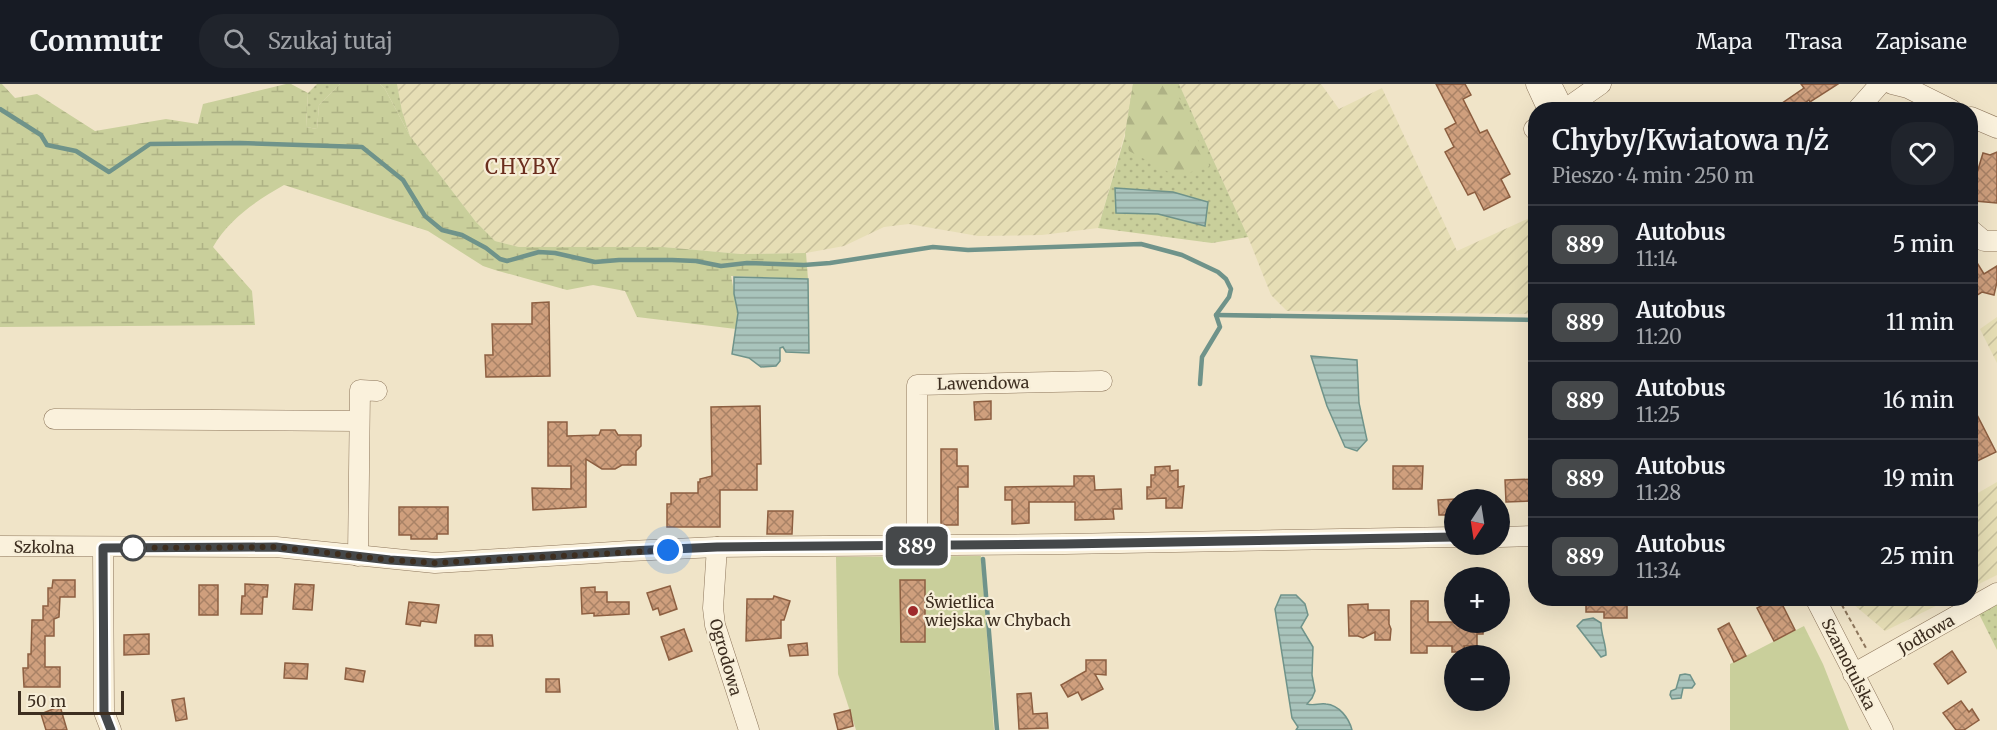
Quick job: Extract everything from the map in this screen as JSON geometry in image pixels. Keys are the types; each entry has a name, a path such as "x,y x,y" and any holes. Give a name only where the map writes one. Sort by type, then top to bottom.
{"street":[{"path":"1536,84 1544,102"},
{"path":"1551,84 1560,102"},
{"path":"1575,102 1601,84"},
{"path":"1864,102 1880,84"},
{"path":"1892,84 1908,88 1936,102"},
{"path":"1978,120 1997,128"},
{"path":"1978,236 1984,241 1997,241"},
{"name":"Lawendowa","path":"917,546 917,385 1102,381"},
{"path":"358,556 360,390 377,391"},
{"path":"54,420 359,421"},
{"path":"1510,537 1528,536"},
{"name":"Szkolna","path":"0,546 276,547 435,563 717,547 1444,537"},
{"name":"Ogrodowa","path":"717,547 713,608 715,625 749,730"},
{"path":"103,548 104,712 111,730"},
{"name":"Jodłowa","path":"1978,604 1997,593"},
{"name":"Szamotulska","path":"1819,606 1882,730"},
{"name":"Jodłowa","path":"1854,674 1974,606"}],"path":[{"path":"1843,606 1869,652"}],"shaded area":[{"path":"397,84 1133,84 1125,133 1098,228 1042,235 978,236 909,224 884,227 844,246 806,253 741,254 663,247 519,247 495,241 476,222 410,136"},
{"path":"1179,84 1321,84 1339,109 1382,88 1457,251 1528,219 1528,314 1287,311 1271,295 1248,237"},
{"path":"1997,317 1997,363 1980,329"},
{"path":"1997,482 1997,575 1978,584 1978,493"},
{"path":"1855,606 1936,606 1885,631"}],"green space":[{"path":"0,84 15,98 37,94 95,131 166,119 198,124 203,104 286,84 291,84 308,93 306,127 317,129 319,105 340,84 380,84 385,89 410,136 476,222 495,241 519,247 663,247 741,254 806,253 808,279 731,276 738,312 736,329 637,317 625,291 593,285 567,290 495,270 483,266 428,231 284,185 244,211 219,237 213,247 252,291 255,325 0,327"},
{"path":"317,84 340,84 319,105 317,129 306,127 308,93"},
{"path":"380,84 397,84 410,136 385,89"},
{"path":"1133,84 1179,84 1248,237 1212,243 1098,228 1125,136"},
{"path":"1133,84 1173,84 1210,167 1176,176 1129,151 1125,133"},
{"path":"981,556 994,730 856,730 838,674 836,557"},
{"path":"1997,601 1997,650 1978,612"},
{"path":"1804,626 1823,664 1849,730 1730,730 1730,664"}],"water":[{"path":"1115,188 1173,192 1208,202 1205,226 1158,214 1116,213"},
{"path":"734,277 808,279 809,353 786,352 783,347 780,348 780,361 776,366 761,367 749,358 732,354 738,313 734,294"},
{"path":"1311,356 1357,360 1359,403 1367,440 1357,451 1345,447 1327,406"},
{"path":"1281,595 1296,595 1305,604 1308,615 1301,627 1313,647 1312,675 1315,691 1307,704 1326,704 1335,707 1346,717 1352,730 1296,730 1298,727 1292,718 1275,609"},
{"path":"1593,618 1601,623 1606,655 1601,657 1577,626 1583,620"},
{"path":"1680,675 1690,675 1695,684 1692,688 1683,688 1681,698 1672,699 1671,691 1676,689"}],"building":[{"path":"1436,84 1465,84 1471,95 1463,99 1480,133 1487,130 1510,174 1501,179 1510,197 1484,210 1475,192 1468,195 1445,152 1454,147 1445,129 1456,123"},
{"path":"1801,84 1838,84 1810,102 1809,100 1784,102 1804,88"},
{"path":"1997,152 1997,203 1978,201 1978,170 1983,153 1990,155"},
{"path":"1978,264 1984,274 1997,266 1994,295 1982,292 1978,295"},
{"path":"549,302 550,376 486,377 485,355 493,355 492,324 532,324 532,303"},
{"path":"991,401 991,419 975,420 974,402"},
{"path":"760,406 761,464 757,464 757,490 720,490 720,527 667,527 667,504 671,504 671,493 698,493 700,479 712,476 711,407"},
{"path":"1978,417 1996,452 1978,461"},
{"path":"548,422 567,422 567,436 599,435 601,430 615,430 618,435 641,435 641,446 636,451 636,465 602,469 586,459 586,507 533,510 532,488 571,489 571,466 548,466"},
{"path":"941,449 957,449 957,466 968,466 968,487 958,487 958,525 941,525"},
{"path":"1170,466 1170,471 1178,470 1178,487 1184,486 1182,508 1166,508 1166,498 1147,499 1147,487 1151,487 1151,475 1155,475 1155,467"},
{"path":"1393,466 1423,466 1422,489 1393,489"},
{"path":"1074,476 1094,476 1095,490 1121,489 1122,509 1113,509 1114,519 1075,520 1075,502 1029,502 1029,523 1012,524 1012,500 1005,500 1005,487 1074,486"},
{"path":"1528,479 1528,501 1510,502 1510,489 1505,489 1505,480"},
{"path":"1438,500 1444,500 1444,515 1439,515"},
{"path":"399,507 448,507 448,534 437,534 437,539 411,539 411,535 399,535"},
{"path":"768,511 793,511 792,534 767,534"},
{"path":"53,580 75,580 75,597 60,597 59,617 54,619 54,636 45,636 45,667 60,667 60,687 24,687 23,668 28,668 28,654 31,654 32,620 43,620 43,606 48,606 48,588 52,588"},
{"name":"Świetlica wiejska w Chybach","path":"900,580 925,580 925,642 901,642"},
{"path":"245,584 268,585 267,597 263,597 262,614 241,614"},
{"path":"295,584 314,585 312,610 293,609"},
{"path":"199,585 218,585 218,615 199,615"},
{"path":"670,586 677,609 660,615 658,608 653,610 647,593"},
{"path":"595,587 595,592 607,592 607,602 629,602 629,614 594,616 594,613 582,614 581,588"},
{"path":"774,596 790,601 784,620 781,620 781,638 746,641 747,599 773,599"},
{"path":"1411,601 1428,601 1428,622 1444,622 1444,633 1483,633 1477,634 1477,645 1427,646 1427,653 1411,653"},
{"path":"409,602 439,605 436,623 421,621 420,626 406,624"},
{"path":"1368,604 1368,610 1389,610 1390,640 1375,640 1375,632 1363,638 1349,636 1348,605"},
{"path":"1586,606 1627,606 1627,618 1604,618 1604,612 1586,612"},
{"path":"1783,606 1795,630 1774,641 1757,608"},
{"path":"1729,623 1746,656 1734,662 1718,629"},
{"path":"684,629 692,651 669,660 661,637"},
{"path":"149,634 149,654 124,655 124,635"},
{"path":"475,635 492,635 493,646 475,646"},
{"path":"807,643 808,655 790,656 788,645"},
{"path":"1952,651 1966,672 1948,684 1934,664"},
{"path":"1086,660 1106,660 1106,675 1095,674 1103,689 1082,700 1078,692 1068,697 1061,685 1086,671"},
{"path":"285,663 308,664 307,679 284,678"},
{"path":"346,668 365,671 363,682 345,679"},
{"path":"546,679 559,679 560,692 546,692"},
{"path":"1031,693 1033,714 1047,713 1048,728 1019,729 1017,694"},
{"path":"184,698 187,719 176,721 172,700"},
{"path":"1961,701 1969,712 1972,709 1979,720 1964,730 1956,730 1943,713"},
{"path":"60,706 67,730 46,730 41,714"},
{"path":"850,710 853,726 838,730 834,714"}],"waterway":[{"path":"0,109 41,135 47,145 76,151 109,172 150,144 240,143 362,147 403,180 425,216 442,230 462,235 507,261 539,252 555,253 595,262 672,260 696,261 721,266 747,263 804,265 933,247 968,250 1141,244 1182,255 1218,272 1226,279 1231,289 1229,297 1216,315 1220,327 1202,357 1200,384"},
{"path":"1216,315 1528,320"},
{"path":"983,559 997,730"}],"bus line":[{"name":"889","path":"111,730 104,712 103,548 276,547 435,563 717,547 1444,537"}],"place":[{"name":"Świetlica wiejska w Chybach","path":"913,611"}],"district":[{"name":"CHYBY","path":"523,167"}],"route":[{"path":"133,548 276,547 435,563 668,550"}]}
